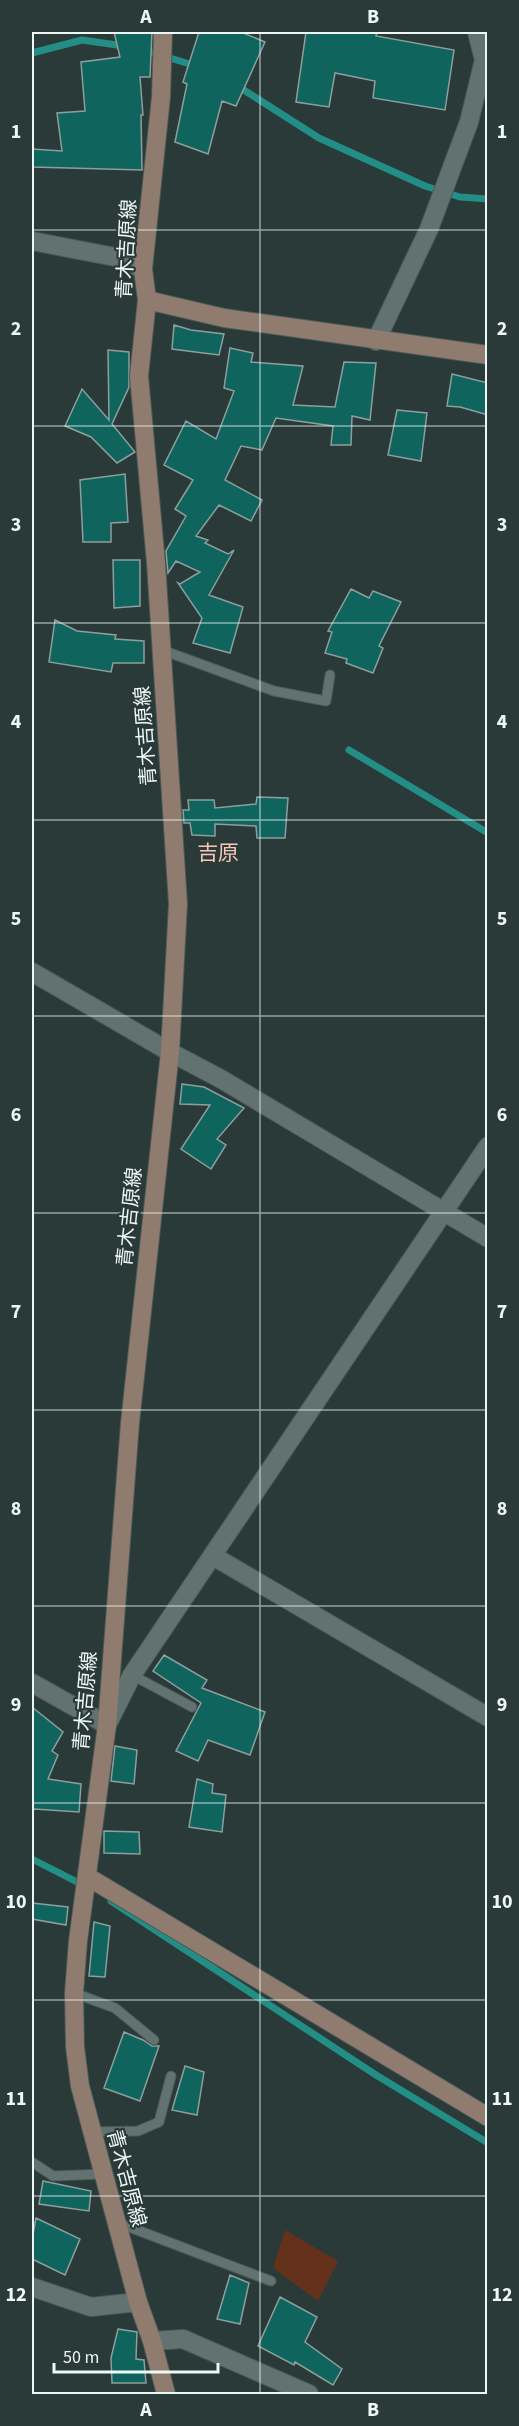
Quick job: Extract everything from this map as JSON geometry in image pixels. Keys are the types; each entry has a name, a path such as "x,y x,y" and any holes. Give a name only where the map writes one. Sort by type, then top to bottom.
{"main road":[{"name":"青木吉原線","path":"163,32 161,97 143,269 147,300 139,376 156,563 178,904 170,1052 130,1424 107,1725 78,1941 74,1993 76,2056 80,2086 138,2302 152,2341 166,2394"},
{"path":"147,300 224,318 488,355"},
{"path":"88,1877 488,2117"}],"street":[{"path":"376,341 429,229 469,122 484,60 477,32"},
{"path":"32,241 115,257 143,269"},
{"path":"32,972 221,1079 488,1238"},
{"path":"32,1683 107,1725 132,1675 488,1146"},
{"path":"213,1556 488,1717"},
{"path":"32,2287 91,2307 138,2302"},
{"path":"152,2341 183,2339 309,2394"}],"lane":[{"path":"162,650 274,691 326,701 330,675"},
{"path":"132,1675 192,1707"},
{"path":"74,1993 115,2008 154,2040"},
{"path":"92,2132 138,2131 159,2122 171,2076"},
{"path":"32,2162 53,2176 103,2174"},
{"path":"116,2222 271,2281"}],"shaded area":[{"path":"285,2230 338,2261 318,2301 273,2268"}],"building":[{"path":"114,32 152,32 150,77 140,77 143,115 141,115 142,170 32,167 32,149 62,151 57,113 85,111 81,62 120,57"},
{"path":"199,32 241,32 265,42 236,106 222,101 208,154 175,142 187,84 183,82"},
{"path":"306,32 377,32 376,36 454,50 445,110 373,98 375,81 335,73 329,107 296,102"},
{"path":"174,325 191,330 224,334 219,355 172,349"},
{"path":"230,348 253,353 251,362 303,366 293,405 335,407 344,362 376,363 370,420 352,416 351,445 331,445 333,426 276,418 262,450 241,446 225,480 262,500 251,521 219,505 196,536 208,540 205,543 228,554 234,550 209,595 243,607 230,653 193,643 202,618 178,583 200,572 176,561 168,573 166,551 186,516 175,509 193,480 164,465 186,421 216,439 234,391 224,388"},
{"path":"108,350 129,352 129,387 112,424 135,452 117,463 91,437 65,426 82,389 109,420"},
{"path":"452,374 488,383 488,415 460,407 447,406"},
{"path":"397,410 427,413 421,461 388,455"},
{"path":"125,474 128,522 111,523 111,542 83,542 80,480"},
{"path":"113,560 140,560 140,606 114,608"},
{"path":"351,589 369,598 373,591 401,602 379,646 383,648 373,673 346,663 347,659 325,653 332,632 328,631"},
{"path":"55,620 77,631 116,635 115,639 144,641 144,663 113,663 111,672 49,662"},
{"path":"257,797 288,798 285,838 257,838 256,826 215,824 215,836 192,835 190,823 184,823 183,810 189,810 188,800 214,800 215,808 256,804"},
{"path":"182,1084 204,1087 244,1108 217,1139 226,1145 211,1169 181,1149 210,1105 180,1104"},
{"path":"164,1655 207,1680 202,1688 265,1712 250,1755 208,1740 198,1761 176,1751 201,1703 153,1671"},
{"path":"32,1707 63,1732 52,1751 58,1755 48,1779 81,1784 79,1812 34,1809 32,1815"},
{"path":"115,1746 137,1750 134,1784 111,1781"},
{"path":"197,1779 213,1784 212,1793 226,1795 222,1832 189,1827"},
{"path":"104,1831 139,1832 140,1854 104,1853"},
{"path":"32,1903 68,1907 66,1925 32,1919"},
{"path":"94,1922 110,1926 105,1977 89,1976"},
{"path":"124,2032 152,2046 159,2046 140,2101 104,2088"},
{"path":"185,2066 204,2072 197,2115 172,2110"},
{"path":"43,2181 91,2191 89,2211 39,2204"},
{"path":"36,2218 80,2239 65,2275 32,2259 32,2239"},
{"path":"230,2275 249,2283 240,2324 217,2319"},
{"path":"280,2297 317,2317 305,2342 342,2369 333,2385 295,2362 294,2365 258,2346"},
{"path":"118,2329 137,2332 136,2359 144,2360 146,2383 112,2383 111,2358"}],"waterway":[{"path":"32,53 82,40 124,46"},
{"path":"144,50 196,66"},
{"path":"236,85 319,138 425,186 460,197 488,199"},
{"path":"349,750 488,833"},
{"path":"32,1859 83,1885"},
{"path":"111,1901 376,2075 488,2143"}],"district":[{"name":"吉原","path":"218,853"}]}
